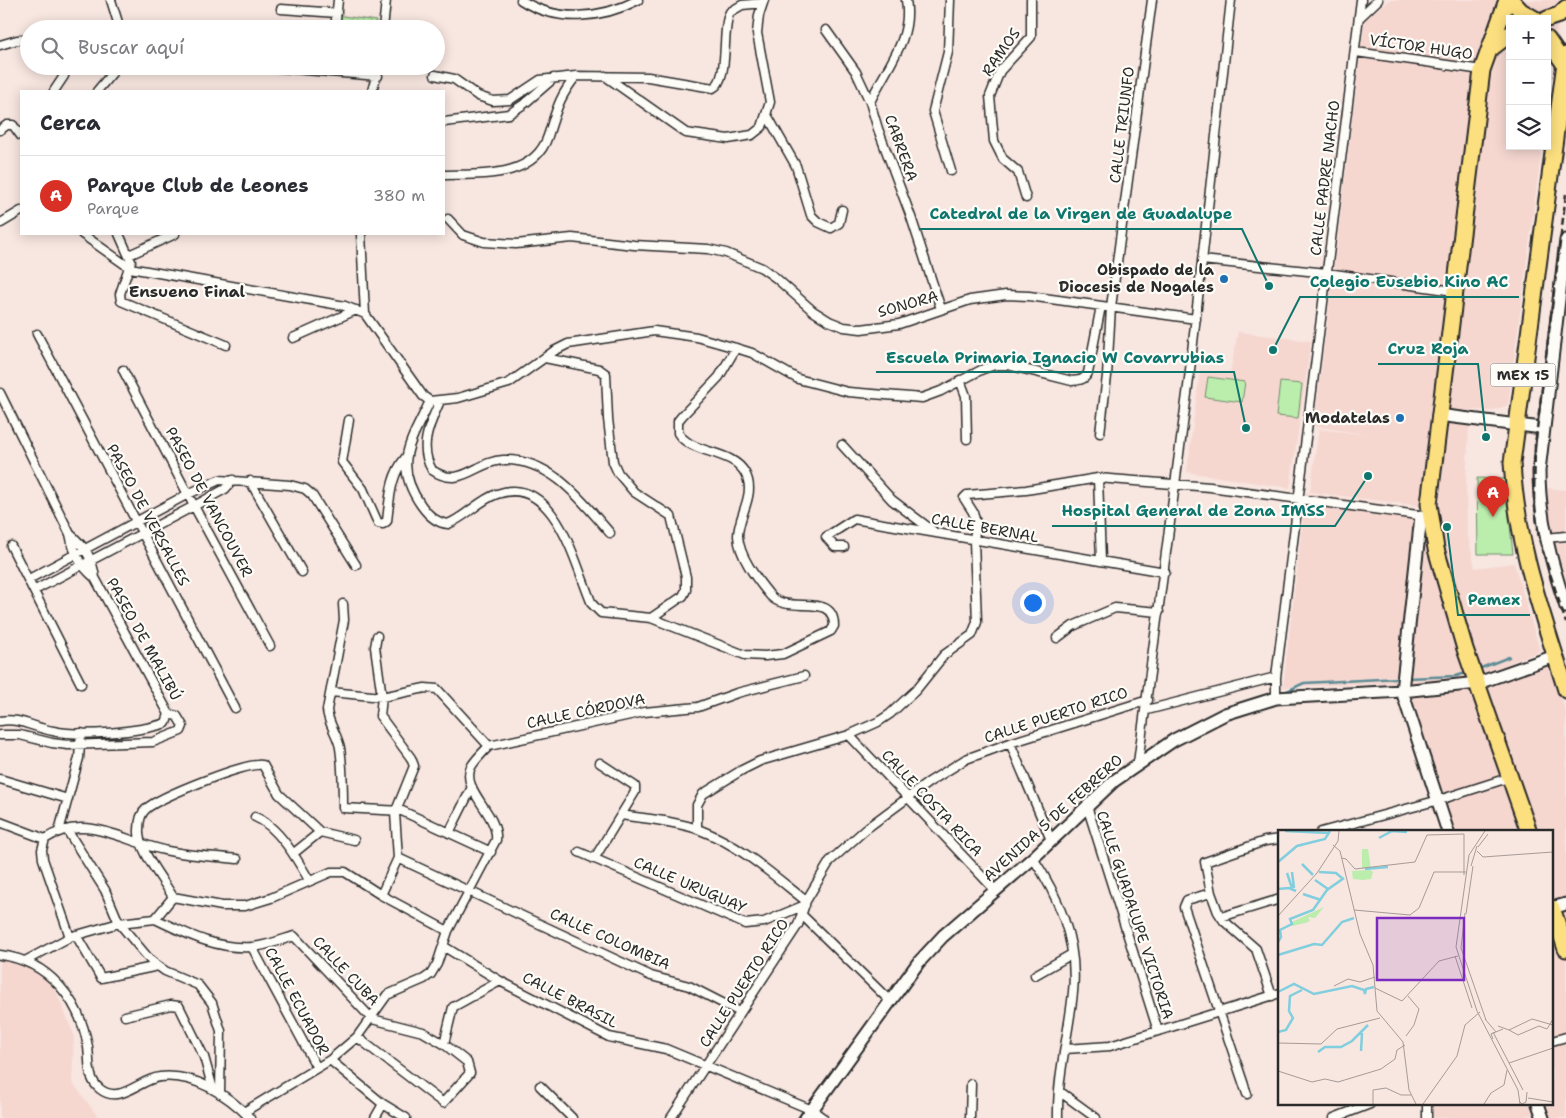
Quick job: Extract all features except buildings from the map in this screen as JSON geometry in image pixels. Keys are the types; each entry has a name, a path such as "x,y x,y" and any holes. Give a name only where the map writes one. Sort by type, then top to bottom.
{"highway":[{"path":"1507,0 1482,70 1426,516 1478,683 1528,830"},
{"path":"1511,0 1521,11 1528,15"},
{"path":"1551,18 1559,15 1566,8"},
{"path":"1488,51 1506,37"},
{"path":"1551,43 1566,60"},
{"name":"MEX 15","path":"1566,60 1512,463 1514,502 1535,596 1566,690"},
{"path":"1554,914 1566,949"}],"street":[{"path":"111,0 117,20"},
{"path":"336,20 338,0"},
{"path":"384,20 386,0"},
{"path":"521,0 553,13 583,16 611,10 638,0"},
{"name":"CABRERA","path":"906,0 908,17 905,36 870,102 878,129 917,233 941,309"},
{"path":"950,0 948,52 933,111 951,171"},
{"name":"RAMOS","path":"1026,198 1018,172 1003,159 994,141 990,96 1000,71 1031,37 1031,0"},
{"name":"CALLE TRIUNFO","path":"1100,433 1107,376 1111,307 1152,0"},
{"path":"1138,763 1147,710 1196,319 1231,0"},
{"name":"CALLE PADRE NACHO","path":"1276,698 1276,677 1356,52 1360,0"},
{"path":"1359,18 1378,0"},
{"path":"436,75 454,79 478,96 493,102 510,100 536,81 576,76 603,75 655,77 714,88 721,79 726,25 730,12 742,5 764,2 757,33 770,93 767,115 762,127 752,135 728,139 695,136 676,128 644,102 603,75"},
{"path":"280,9 337,13"},
{"path":"826,30 856,72 870,102"},
{"path":"0,45 20,40"},
{"name":"VÍCTOR HUGO","path":"1356,52 1482,70"},
{"path":"55,90 64,75"},
{"path":"98,90 110,75"},
{"path":"370,75 378,76 372,90"},
{"path":"445,175 502,172 520,166 534,157 543,147 548,136 558,101 576,76"},
{"path":"445,122 508,114 524,104 554,78"},
{"path":"767,115 796,166 811,215 818,222 831,228 839,224 842,210"},
{"path":"0,130 10,125 16,127 20,133"},
{"path":"1,223 20,212"},
{"name":"SONORA","path":"448,219 463,235 484,242 516,244 572,238 588,241 708,249 726,253 762,268 813,311 844,326 861,329 917,319 970,300 1006,295 1029,296 1196,319"},
{"path":"84,235 130,261 345,306 365,314 423,396 430,400 440,401 509,383 568,344 654,331 697,337 736,348 752,354 798,380 848,392 922,398 941,392 960,380 995,365 1008,365 1072,381 1086,378 1088,373 1101,306"},
{"path":"119,235 130,261 120,294 124,304 226,345"},
{"path":"130,261 173,235"},
{"path":"361,235 365,314"},
{"path":"1566,240 1542,428 1539,498 1546,538 1566,607"},
{"path":"1202,260 1327,273 1454,291"},
{"path":"294,338 356,310"},
{"name":"PASEO DE VERSALLES","path":"37,334 235,708"},
{"path":"406,457 408,483 423,508 441,523 448,524 456,521 487,498 506,491 529,494 541,502 561,526 596,610 607,615 651,618 745,655 783,654 831,632 834,626 832,614 824,607 817,605 785,605 771,598 753,573 740,544 739,528 749,491 746,474 735,462 686,441 678,433 678,421 719,377 736,348"},
{"path":"545,358 599,369 606,374 611,452 618,473 634,492 668,512 674,522 686,577 686,590 679,601 651,618"},
{"name":"PASEO DE VANCOUVER","path":"124,370 194,506 270,646"},
{"path":"960,380 966,396 967,439"},
{"name":"PASEO DE MALIBÚ","path":"0,393 70,534 74,555 81,567 95,578"},
{"path":"349,420 342,462 363,489 378,523 384,524 387,521 393,476 396,468 406,457 430,400"},
{"path":"440,401 426,436 426,455 432,470 449,478 461,476 485,465 503,460 514,460 542,469 574,491 610,533"},
{"path":"1438,415 1542,428"},
{"path":"842,445 892,500 935,533"},
{"path":"1098,478 1101,561"},
{"path":"697,829 697,805 700,798 742,770 760,761 849,734 890,714 916,690 944,655 972,635 977,622 975,518 964,498 967,495 1026,490 1098,478 1210,487 1426,516 1402,691 1447,830"},
{"path":"29,579 188,494 219,480 290,485 305,489 312,495 356,565"},
{"path":"35,590 194,506 224,489 233,480"},
{"path":"250,482 302,572"},
{"name":"CALLE BERNAL","path":"844,547 835,547 826,537 854,520 1165,572"},
{"name":"PASEO DE MALIBÚ","path":"0,721 12,719 52,731 81,733 140,730 166,723 169,714 95,578 92,560 85,548 70,534"},
{"path":"1546,538 1566,536"},
{"path":"11,546 35,590 80,684"},
{"path":"343,604 344,620 328,718 340,748 343,777 343,808 395,813 402,811 491,852"},
{"path":"1057,638 1073,626 1115,608 1159,612"},
{"path":"377,636 375,647 382,697 380,710 382,720 411,758 414,770 395,813 398,858 381,895"},
{"name":"AVENIDA 5 DE FEBRERO","path":"809,1114 928,951 1033,858 1087,806 1138,763 1174,740 1226,714 1276,698 1402,691 1478,683 1555,656"},
{"name":"CALLE CÓRDOVA","path":"489,746 644,712 698,707 737,693 804,676"},
{"name":"CALLE PUERTO RICO","path":"1147,710 1276,677"},
{"path":"244,1112 330,1060 357,1037 372,1019 382,999 387,995 424,980 430,974 437,964 448,931 496,840 496,828 472,787 469,776 472,766 489,746 437,690 425,688 382,697 331,692"},
{"name":"CALLE PUERTO RICO","path":"671,1118 707,1066 803,916 805,903 830,861 866,828 966,760 1010,743 1148,700"},
{"name":"PASEO DE MALIBÚ","path":"169,714 177,716 183,726 181,731 174,735"},
{"path":"166,723 168,732 174,735"},
{"path":"81,733 82,744 68,799 63,830 105,890 118,923 150,960 198,986 212,1003 221,1031 220,1094"},
{"path":"0,735 20,734 52,744 82,744 153,742 174,735"},
{"name":"CALLE COSTA RICA","path":"849,734 995,890"},
{"path":"1010,743 1051,840"},
{"path":"354,840 320,832 274,788 267,767 258,763 232,769 152,805 141,816 138,830 141,843 173,897 222,906 245,906 271,898 331,872 345,872 381,895 448,931"},
{"path":"594,859 635,792 635,786 600,763"},
{"path":"1327,830 1439,800 1511,777"},
{"path":"0,779 68,799"},
{"path":"449,833 472,787"},
{"name":"CALLE GUADALUPE VICTORIA","path":"1087,806 1158,1031"},
{"path":"621,815 697,829 744,854 805,903"},
{"path":"255,817 262,820 294,853 309,880"},
{"path":"0,822 45,839 63,830 94,828 119,834 171,852 237,859"},
{"path":"294,853 320,832"},
{"path":"45,839 42,850 43,859 73,936 101,978 158,966"},
{"path":"1065,1049 1110,1046 1276,995 1256,949 1221,917 1211,893 1205,862 1278,839"},
{"name":"CALLE URUGUAY","path":"579,852 745,924 764,922 805,903"},
{"name":"CALLE COLOMBIA","path":"398,858 651,976 689,986 740,1012"},
{"path":"1033,858 1054,893 1067,929 1072,954 1073,990 1059,1091 1058,1118"},
{"path":"1211,893 1187,900 1184,907 1247,1094"},
{"path":"155,919 173,897"},
{"path":"1221,917 1278,900"},
{"path":"803,916 891,1002"},
{"path":"25,961 73,936 118,923 155,919 202,941 252,948"},
{"name":"CALLE CUBA","path":"252,948 294,936 372,1019 423,1032 444,1044 467,1062 470,1072 443,1103 357,1037"},
{"name":"CALLE BRASIL","path":"443,946 500,980 610,1037 644,1043 707,1066 809,1114 823,1118"},
{"name":"CALLE ECUADOR","path":"252,948 317,1068"},
{"path":"1035,975 1072,954"},
{"path":"0,955 25,961 50,976 69,997 85,1031 92,1080 99,1089 116,1095 151,1079 168,1076 185,1079 213,1089 250,1118"},
{"name":"CALLE BRASIL","path":"444,1044 453,1008 500,980"},
{"path":"125,1016 171,1005 179,1006 204,1057 213,1089"},
{"name":"CALLE ECUADOR","path":"330,1060 383,1104 406,1118"},
{"path":"970,1118 971,1084"},
{"path":"540,1086 572,1118"},
{"path":"1059,1091 1096,1118"},
{"path":"374,1118 383,1104"},
{"path":"1334,1118 1365,1106"},
{"path":"1539,1106 1543,1118"}],"shaded area":[{"path":"1389,0 1561,0 1551,74 1551,15 1506,15 1506,150 1541,150 1508,405 1491,411 1470,410 1466,480 1467,532 1475,568 1514,563 1540,651 1467,680 1283,687 1306,493 1420,509 1428,444 1420,506 1310,492 1319,429 1368,435 1314,426 1365,19"},
{"path":"1238,332 1311,341 1290,488 1187,472 1200,370 1230,373"},
{"path":"1545,488 1566,490 1566,588 1547,510"},
{"path":"1550,663 1566,714 1566,1118 1550,1118 1547,1106 1554,1106 1554,830 1454,830 1411,698 1470,691"},
{"path":"0,959 23,965 52,981 74,1035 72,1082 99,1118 0,1118"},
{"path":"1433,1106 1532,1106 1535,1114 1520,1118 1433,1118"}],"green space":[{"path":"337,15 370,20 336,20"},
{"path":"1208,377 1245,382 1242,402 1205,397"},
{"path":"1280,382 1302,384 1298,418 1276,416"},
{"path":"1477,478 1505,479 1513,554 1478,554"}],"waterway":[{"path":"1481,668 1509,657"},
{"path":"1408,678 1456,676 1466,673"},
{"path":"1283,693 1304,683 1400,678"},
{"path":"1125,767 1136,759"},
{"path":"1023,860 1057,827"},
{"path":"798,1118 820,1089"}],"railway":[{"path":"1566,194 1535,445 1534,498 1539,539 1566,623"}],"place":[{"name":"Obispado de la Diocesis de Nogales","path":"1224,279"},
{"name":"Catedral de la Virgen de Guadalupe","path":"1269,286"},
{"name":"Colegio Eusebio Kino AC","path":"1273,350"},
{"name":"Modatelas","path":"1400,418"},
{"name":"Escuela Primaria Ignacio W Covarrubias","path":"1246,428"},
{"name":"Cruz Roja","path":"1486,437"},
{"name":"Hospital General de Zona IMSS","path":"1368,476"},
{"name":"Parque Club de Leones","path":"1493,517"},
{"name":"Pemex","path":"1447,527"}],"district":[{"name":"Ensueno Final","path":"187,291"}]}
